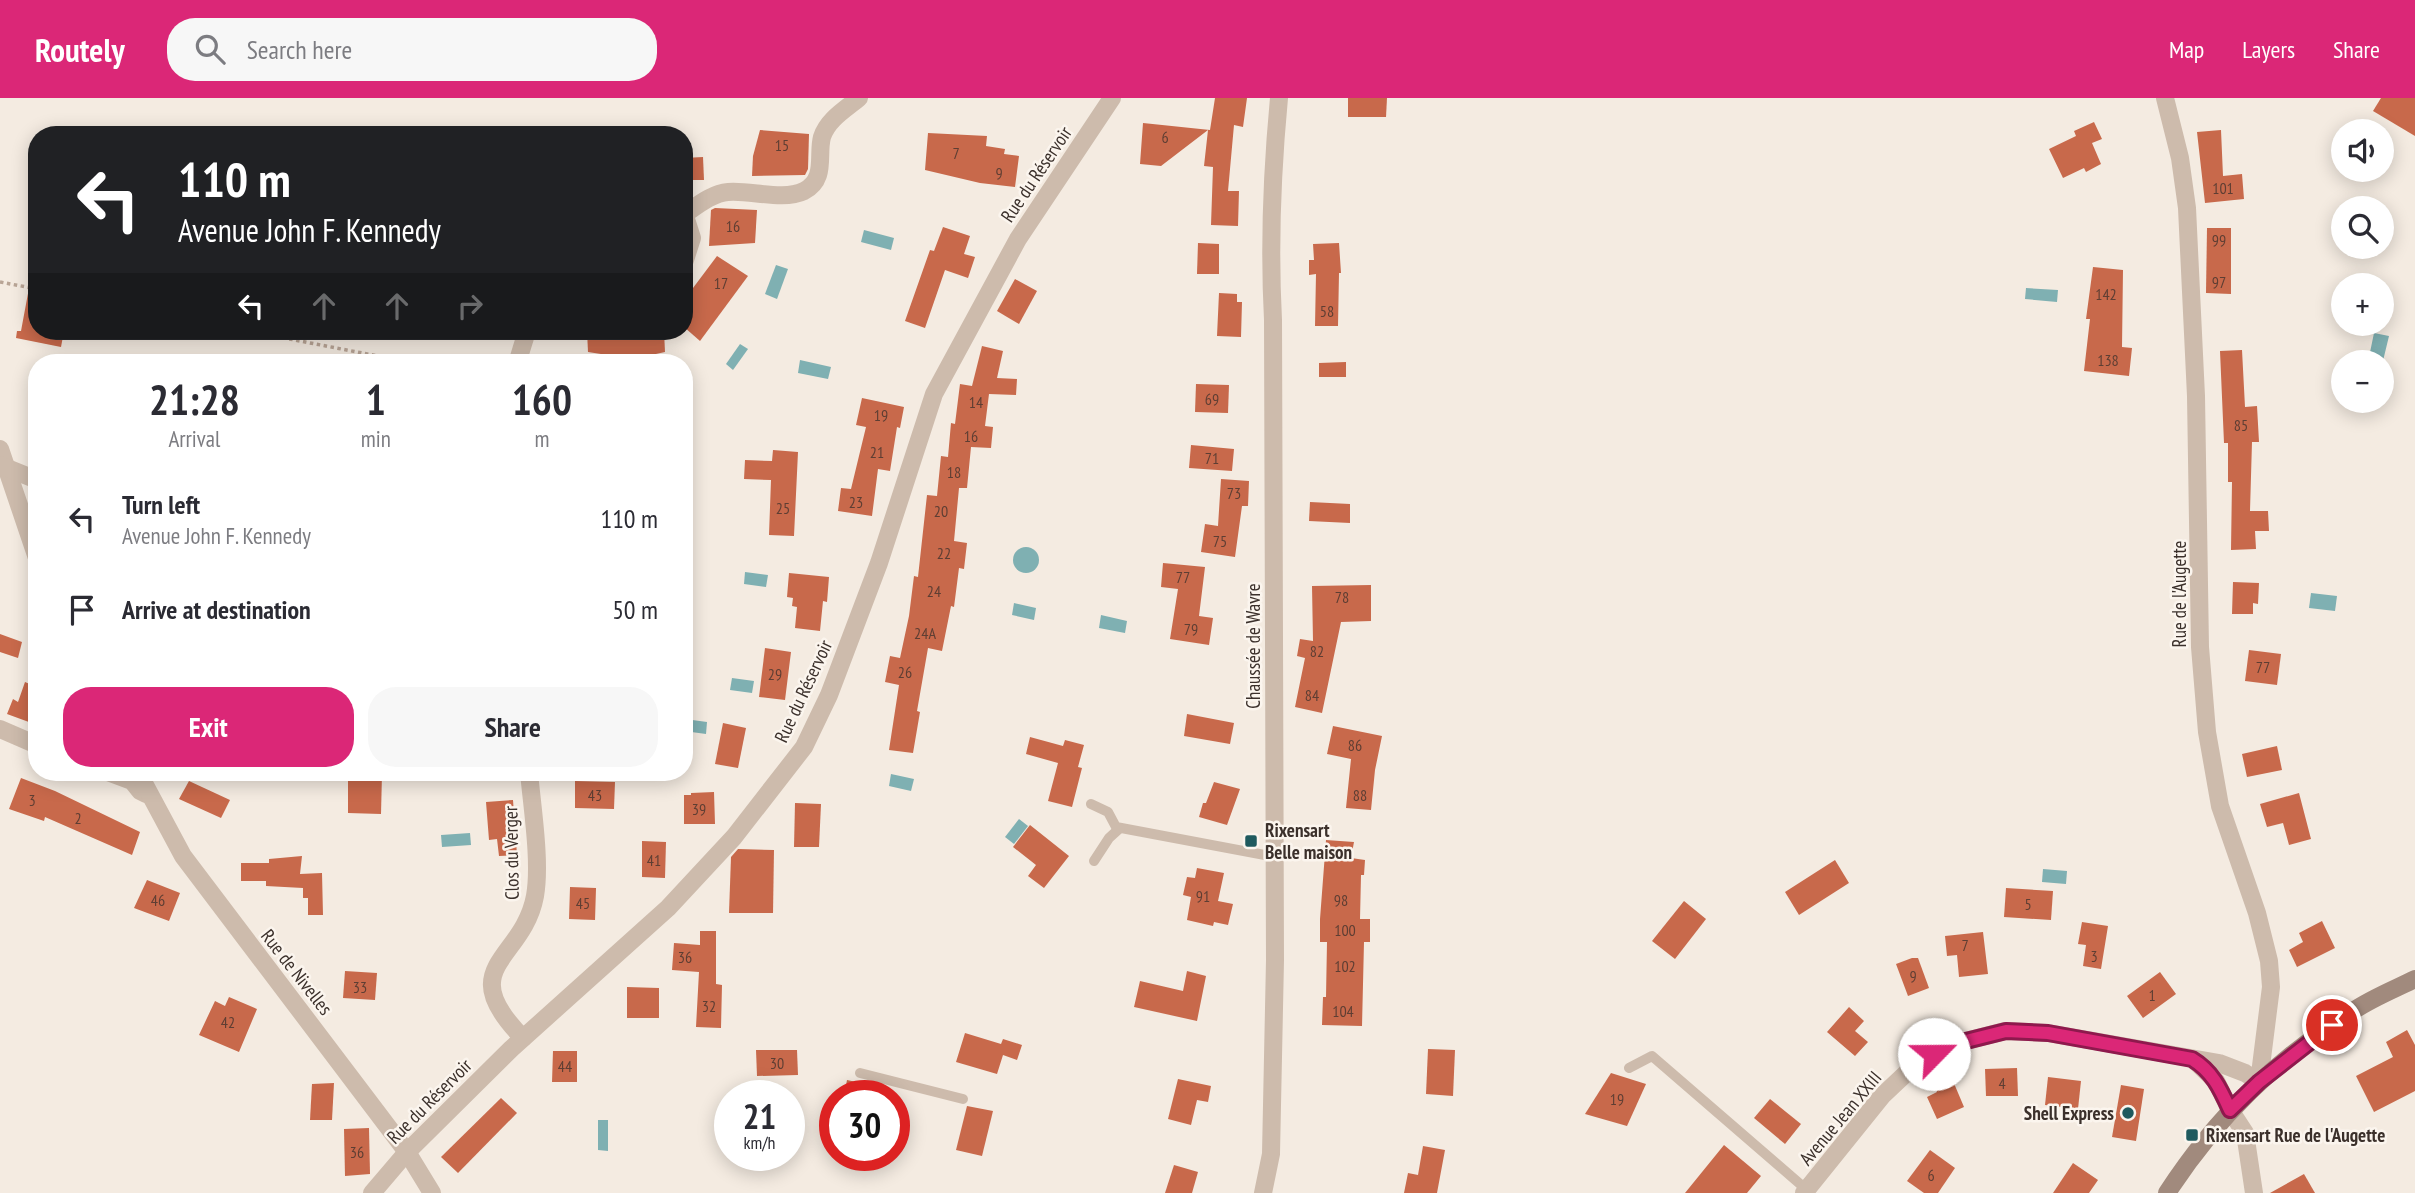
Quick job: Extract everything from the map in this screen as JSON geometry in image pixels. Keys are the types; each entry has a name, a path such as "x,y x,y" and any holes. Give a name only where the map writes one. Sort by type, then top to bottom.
{"main road":[{"path":"2167,1193 2196,1151 2230,1110 2259,1082 2355,1010 2415,979"}],"street":[{"path":"693,208 709,198 727,192 782,194 804,191 818,177 822,160 822,137 838,114 859,98"},
{"name":"Rue du Réservoir","path":"372,1193 407,1152 523,1038 668,908 734,837 804,747 829,695 879,563 934,394 1018,239 1112,98"},
{"name":"Chaussée de Wavre","path":"1263,1193 1271,1154 1272,1129 1275,857 1273,320 1270,253 1273,159 1279,98"},
{"name":"Rue de l'Augette","path":"2165,98 2180,158 2187,218 2196,396 2200,647 2209,746 2220,806 2257,913 2270,961 2271,987 2259,1082"},
{"path":"0,449 3,466 28,534"},
{"path":"3,466 28,476"},
{"path":"0,729 28,741"},
{"path":"132,781 140,791 150,796"},
{"name":"Rue de Nivelles","path":"142,781 183,856 407,1152 432,1193"},
{"name":"Clos du Verger","path":"523,1038 500,1007 493,991 492,976 496,964 521,931 531,912 536,893 530,781"},
{"name":"Avenue Jean XXIII","path":"1805,1192 1882,1096 1917,1063 1950,1045 2006,1031 2048,1033 2219,1063 2245,1073 2259,1082"},
{"path":"2192,1059 2202,1065 2216,1081 2245,1133 2254,1193"}],"lane":[{"path":"1091,804 1108,812 1116,827 1275,857"},
{"path":"1094,861 1109,838 1120,828"},
{"path":"1629,1068 1652,1056 1805,1192"},
{"path":"860,1073 963,1098"}],"path":[{"path":"0,282 28,287"},
{"path":"295,340 367,354"}],"water":[{"path":"864,230 894,238 891,250 861,242"},
{"path":"776,265 788,269 777,299 765,294"},
{"path":"2026,288 2058,290 2057,302 2025,299"},
{"path":"2373,336 2389,336 2386,350 2370,350"},
{"path":"740,344 748,349 733,370 726,364"},
{"path":"800,360 831,367 828,379 798,373"},
{"path":"1026,547 1035,551 1039,560 1035,569 1026,573 1017,569 1013,560 1017,551"},
{"path":"745,572 768,575 766,587 744,584"},
{"path":"2311,593 2337,596 2335,611 2309,608"},
{"path":"1014,603 1036,608 1034,620 1012,615"},
{"path":"1101,615 1127,621 1125,633 1099,628"},
{"path":"732,678 754,681 752,693 730,690"},
{"path":"693,720 707,722 706,734 693,732"},
{"path":"891,774 914,779 911,791 889,786"},
{"path":"1019,819 1028,826 1014,844 1005,837"},
{"path":"470,833 471,845 442,847 441,835"},
{"path":"2043,869 2067,871 2066,884 2042,882"},
{"path":"598,1120 608,1120 608,1151 598,1150"}],"building":[{"path":"1215,98 1247,98 1243,127 1234,125 1228,191 1239,191 1238,226 1211,225 1213,167 1204,166 1208,130 1161,166 1140,164 1143,123 1210,130"},
{"path":"1348,98 1387,98 1386,117 1348,117"},
{"path":"2381,98 2415,98 2415,136 2394,124 2394,119 2386,119 2373,111"},
{"path":"2094,122 2102,139 2092,143 2101,164 2086,172 2084,168 2063,178 2049,149 2076,136 2074,131"},
{"path":"760,130 809,134 808,169 805,175 752,176 753,156"},
{"path":"2221,130 2223,176 2242,174 2244,199 2205,203 2197,132"},
{"path":"928,133 987,136 986,146 1005,149 1004,154 1019,156 1015,187 980,183 925,170"},
{"path":"703,157 704,180 693,180 693,158"},
{"path":"711,210 757,210 755,243 709,246"},
{"path":"943,227 970,236 964,254 975,257 968,278 945,270 925,328 905,321 930,250 934,251"},
{"path":"2207,228 2231,228 2231,294 2206,293"},
{"path":"1198,243 1219,244 1219,274 1197,274"},
{"path":"1339,243 1341,273 1338,326 1315,326 1316,274 1309,275 1309,260 1314,260 1313,244"},
{"path":"717,256 748,276 700,341 693,335 693,288"},
{"path":"2093,267 2123,270 2122,347 2132,348 2129,376 2084,371 2090,319 2086,319"},
{"path":"1015,279 1037,291 1019,324 997,311"},
{"path":"28,293 28,340 62,340 61,347 16,338 17,331 21,331"},
{"path":"1219,293 1237,294 1237,302 1242,302 1241,337 1217,336"},
{"path":"587,340 664,340 665,352 656,354 588,352"},
{"path":"982,346 1003,351 997,378 1017,379 1016,395 989,394 985,426 993,427 991,448 971,447 967,488 959,488 954,541 967,543 964,569 959,568 954,607 951,606 942,651 928,648 913,753 889,750 899,685 885,682 890,656 900,658 914,576 918,577 927,495 937,496 941,456 948,457 951,423 955,424 960,384 972,386"},
{"path":"2242,350 2245,407 2257,406 2259,442 2252,442 2250,511 2268,511 2269,531 2255,531 2256,549 2231,550 2232,482 2228,482 2228,443 2224,443 2220,351"},
{"path":"1346,362 1346,377 1319,377 1319,363"},
{"path":"1196,384 1229,385 1228,413 1195,412"},
{"path":"862,398 904,407 900,428 897,427 890,471 878,469 872,516 838,511 841,488 851,489 866,427 856,425"},
{"path":"1191,445 1234,449 1232,471 1189,468"},
{"path":"773,450 798,452 794,536 769,535 771,480 744,479 745,460 772,461"},
{"path":"1221,479 1249,481 1248,506 1242,506 1235,557 1201,552 1205,524 1218,526"},
{"path":"1310,502 1350,504 1350,523 1309,521"},
{"path":"1163,563 1205,567 1199,616 1213,618 1209,645 1170,639 1178,589 1161,587"},
{"path":"789,573 829,577 827,602 823,601 820,631 795,628 797,607 792,606 793,598 787,597"},
{"path":"2233,582 2259,583 2258,604 2253,603 2253,614 2232,614"},
{"path":"1371,585 1371,621 1341,622 1322,713 1295,707 1305,658 1297,656 1300,639 1313,641 1312,586"},
{"path":"0,634 22,642 18,658 0,652"},
{"path":"765,648 791,652 785,700 759,697"},
{"path":"2249,650 2281,654 2277,685 2245,681"},
{"path":"25,682 28,683 28,722 7,714 13,699 18,702"},
{"path":"1187,714 1234,723 1230,744 1184,736"},
{"path":"723,723 746,728 738,768 715,764"},
{"path":"1333,726 1382,736 1371,810 1346,808 1351,759 1327,754"},
{"path":"1030,737 1063,746 1065,740 1084,745 1078,767 1082,768 1072,807 1048,801 1058,763 1026,754"},
{"path":"2277,746 2282,770 2247,777 2242,754"},
{"path":"21,778 55,791 140,832 132,855 45,817 44,821 9,809"},
{"path":"189,781 230,800 221,818 179,799"},
{"path":"348,781 382,781 381,814 348,813"},
{"path":"575,781 615,782 614,809 575,808"},
{"path":"1214,782 1240,789 1227,825 1199,817"},
{"path":"714,792 715,824 684,824 684,795"},
{"path":"2299,793 2311,839 2289,845 2283,823 2267,827 2260,804"},
{"path":"513,800 517,855 499,856 497,839 489,840 486,802"},
{"path":"795,803 821,804 819,847 794,847"},
{"path":"1030,825 1069,856 1044,888 1028,876 1036,865 1013,847"},
{"path":"1326,840 1354,842 1351,858 1365,860 1364,875 1361,875 1360,919 1370,919 1370,942 1364,942 1362,1026 1322,1025 1323,997 1326,997 1327,942 1320,942 1320,919"},
{"path":"642,841 666,842 665,878 642,877"},
{"path":"738,849 774,850 773,913 729,913 731,857"},
{"path":"302,856 300,874 322,873 323,915 308,915 308,898 303,898 303,888 266,886 266,881 241,881 241,863 269,863 269,859"},
{"path":"1835,860 1849,883 1799,915 1785,892"},
{"path":"1197,868 1224,873 1218,901 1233,904 1228,925 1214,922 1213,926 1187,920 1191,897 1183,895 1187,877 1195,878"},
{"path":"147,880 180,893 169,921 134,908"},
{"path":"570,887 596,888 595,920 569,919"},
{"path":"2006,888 2053,891 2051,920 2004,917"},
{"path":"1684,901 1706,919 1675,959 1652,941"},
{"path":"2322,921 2335,948 2297,967 2289,950 2303,942 2299,933"},
{"path":"2082,922 2108,926 2101,969 2083,966 2086,945 2078,944"},
{"path":"700,931 716,931 716,984 722,985 721,1028 696,1027 699,972 672,970 674,943 700,945"},
{"path":"1983,932 1988,974 1959,977 1957,955 1947,956 1945,936"},
{"path":"1918,958 1929,988 1908,996 1896,964"},
{"path":"345,971 377,973 375,1000 343,998"},
{"path":"1187,971 1206,976 1197,1021 1134,1007 1140,981 1183,991"},
{"path":"2160,972 2176,994 2143,1018 2127,996"},
{"path":"627,987 659,988 659,1018 627,1018"},
{"path":"229,997 257,1009 239,1052 199,1035 215,1001 225,1006"},
{"path":"1849,1007 1864,1021 1855,1031 1868,1042 1855,1056 1827,1032"},
{"path":"2407,1030 2415,1045 2415,1091 2374,1112 2356,1076 2393,1057 2386,1042"},
{"path":"965,1033 1001,1044 1003,1039 1022,1045 1017,1060 1003,1055 997,1074 956,1062"},
{"path":"1428,1049 1455,1050 1453,1096 1426,1094"},
{"path":"756,1050 797,1050 798,1075 757,1076"},
{"path":"553,1051 577,1051 577,1082 552,1082"},
{"path":"2017,1068 2018,1096 1986,1096 1985,1069"},
{"path":"1611,1073 1646,1084 1627,1126 1585,1114"},
{"path":"2048,1077 2081,1081 2078,1109 2045,1105"},
{"path":"1178,1079 1211,1086 1208,1102 1197,1100 1191,1125 1168,1119"},
{"path":"1953,1081 1964,1107 1937,1119 1927,1097"},
{"path":"334,1083 332,1120 310,1120 312,1084"},
{"name":"Shell Express","path":"2121,1085 2144,1089 2136,1141 2112,1137"},
{"path":"501,1098 517,1113 458,1173 441,1157"},
{"path":"1770,1099 1801,1124 1785,1144 1754,1118"},
{"path":"967,1106 993,1111 982,1156 956,1150"},
{"path":"369,1128 370,1174 345,1176 344,1129"},
{"path":"1724,1145 1761,1176 1747,1193 1685,1193"},
{"path":"1423,1146 1445,1150 1437,1193 1404,1193 1408,1173 1418,1175"},
{"path":"1930,1150 1955,1168 1938,1193 1924,1193 1907,1181"},
{"path":"2073,1163 2098,1180 2089,1193 2053,1193"},
{"path":"1174,1165 1198,1172 1192,1193 1165,1193"},
{"path":"2304,1174 2315,1193 2270,1193"}],"place":[{"name":"Rixensart Belle maison","path":"1251,841"},
{"name":"Shell Express","path":"2128,1113"},
{"name":"Rixensart Rue de l'Augette","path":"2192,1135"}],"route":[{"path":"1934,1054 1950,1045 2006,1031 2048,1033 2192,1059 2202,1065 2216,1081 2230,1110 2259,1082 2332,1025"}]}
